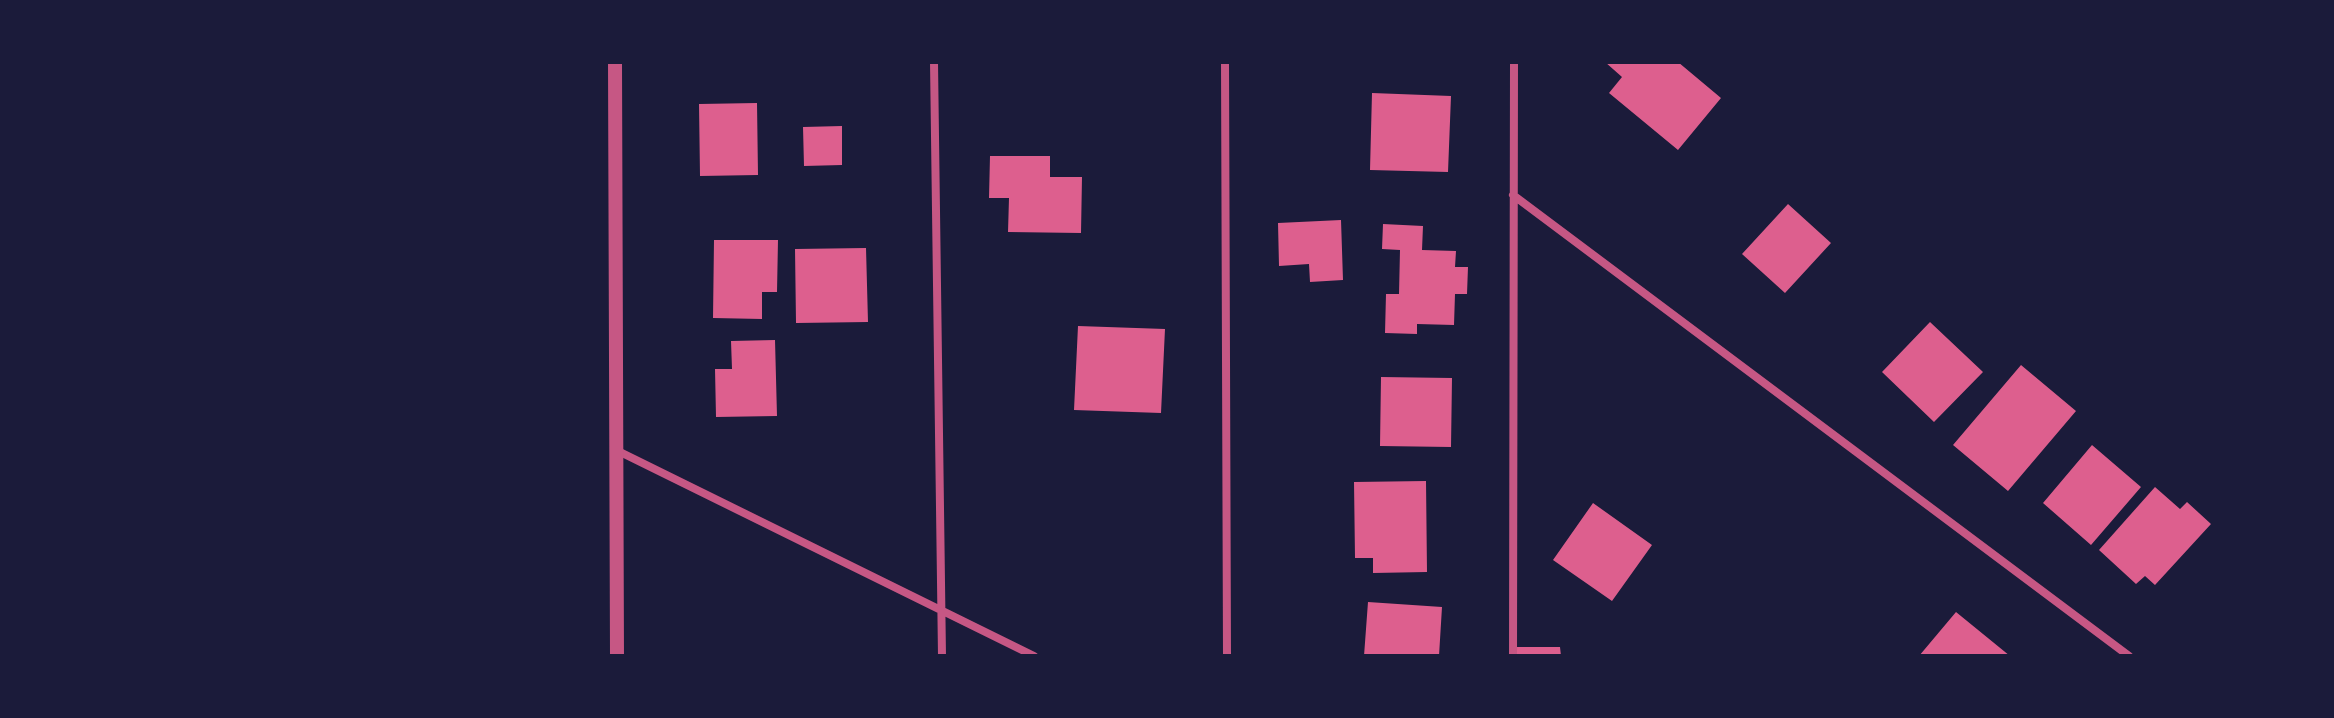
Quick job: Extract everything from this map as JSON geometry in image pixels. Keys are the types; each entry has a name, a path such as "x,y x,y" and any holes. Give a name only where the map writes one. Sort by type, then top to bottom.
{"street":[{"path":"615,62 617,656"},
{"path":"934,62 942,656"},
{"path":"1225,62 1227,656"},
{"path":"1513,656 1514,62"},
{"path":"1513,195 2129,656"},
{"path":"618,451 1034,656"}],"building":[{"path":"1605,62 1678,62 1721,98 1678,150 1609,93 1622,77"},
{"path":"1372,93 1451,96 1448,172 1370,170"},
{"path":"757,103 758,175 700,176 699,104"},
{"path":"842,126 842,165 804,166 803,127"},
{"path":"990,156 1050,156 1050,177 1082,177 1081,233 1008,232 1009,198 989,198"},
{"path":"1788,204 1831,243 1785,293 1742,254"},
{"path":"1341,220 1343,280 1310,282 1309,264 1279,266 1278,223"},
{"path":"1383,224 1423,226 1422,250 1456,251 1455,267 1468,267 1467,294 1455,294 1454,325 1417,324 1417,334 1385,333 1386,294 1399,294 1400,250 1382,249"},
{"path":"714,240 778,240 777,292 762,292 762,319 713,318"},
{"path":"866,248 868,322 796,323 795,249"},
{"path":"1930,322 1983,372 1934,422 1882,372"},
{"path":"1078,326 1165,329 1161,413 1074,410"},
{"path":"775,340 777,416 716,417 715,369 732,369 731,341"},
{"path":"2021,365 2076,411 2008,491 1953,445"},
{"path":"1381,377 1452,378 1451,447 1380,446"},
{"path":"2092,445 2141,487 2091,545 2043,503"},
{"path":"1426,481 1427,572 1373,573 1373,558 1355,558 1354,482"},
{"path":"2155,487 2180,509 2187,502 2211,524 2155,585 2145,576 2136,584 2099,550"},
{"path":"1593,503 1652,545 1612,601 1553,560"},
{"path":"1368,602 1442,607 1439,656 1364,656"},
{"path":"1956,612 2010,656 1919,656"},
{"path":"1516,647 1560,647 1561,656 1516,656"}]}
